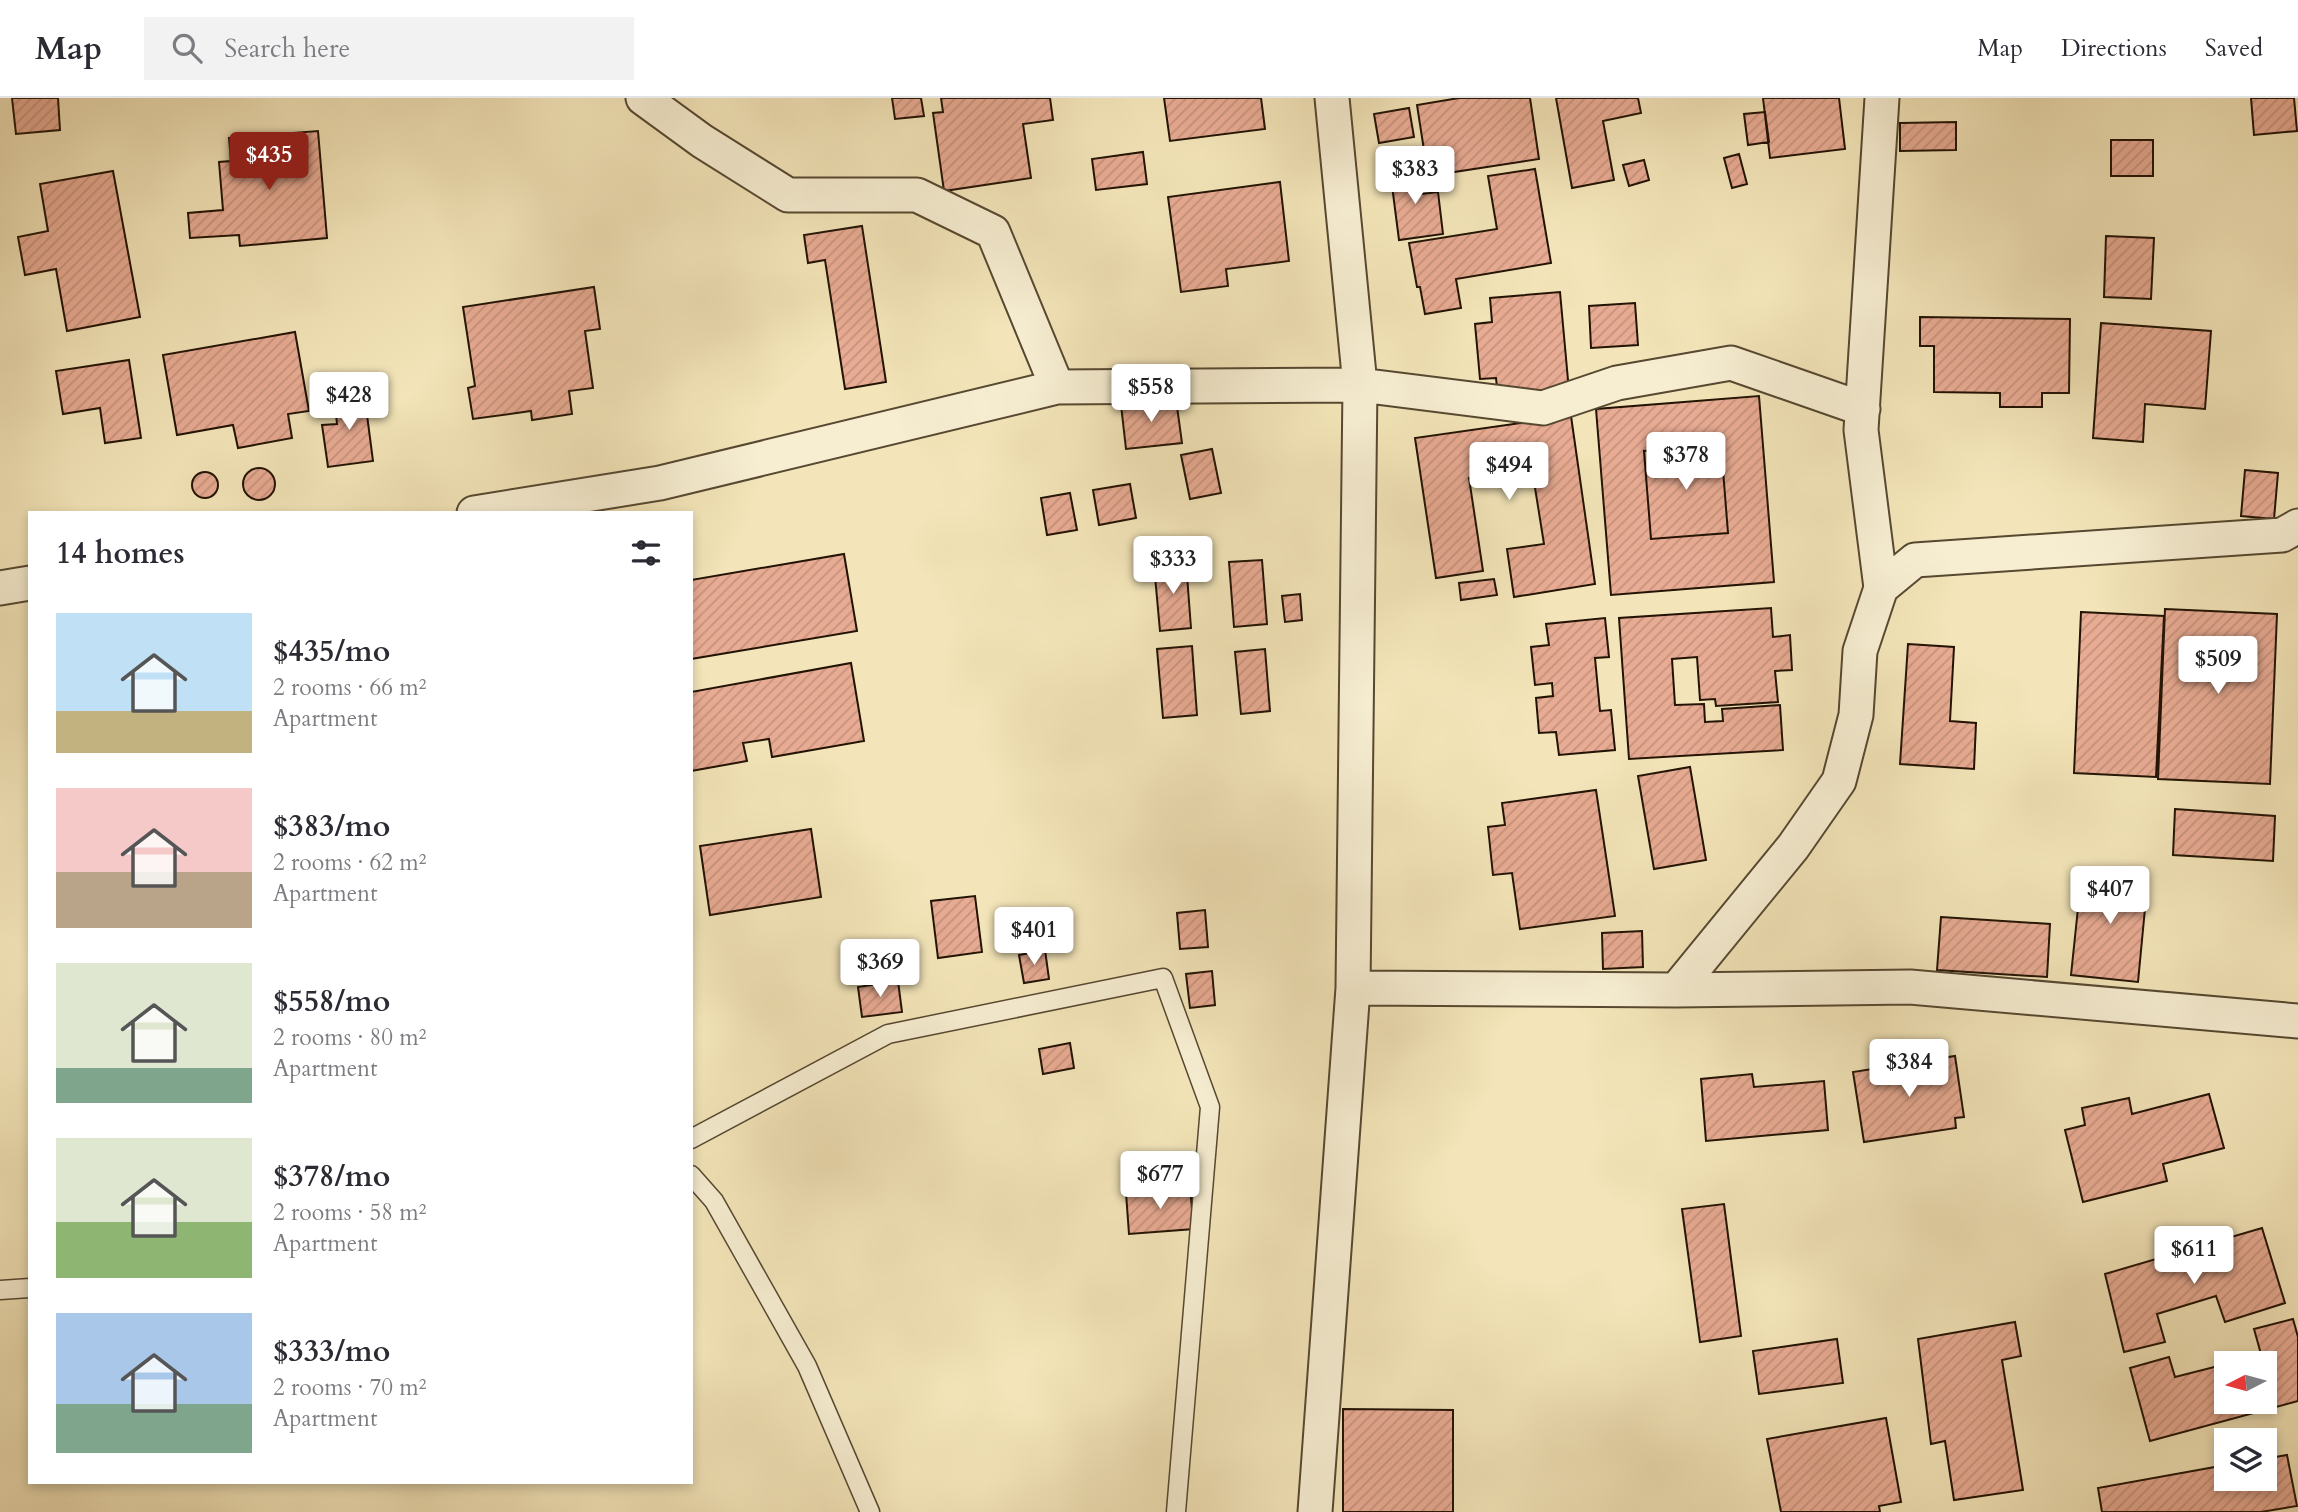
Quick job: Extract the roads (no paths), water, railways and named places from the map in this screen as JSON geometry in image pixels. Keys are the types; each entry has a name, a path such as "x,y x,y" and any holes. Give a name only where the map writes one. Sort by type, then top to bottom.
{"street":[{"path":"643,98 702,141 788,195 918,195 993,232 1058,387"},
{"path":"1315,1512 1353,988 1360,385 1332,98"},
{"path":"1676,990 1793,847 1839,781 1856,715 1860,651 1881,588 1861,430 1882,98"},
{"path":"486,511 660,483 1058,387 1360,385 1543,408 1617,383 1731,363 1863,410"},
{"path":"1881,588 1915,560 2282,535 2298,526"},
{"path":"0,588 28,583"},
{"path":"1353,988 1676,990 1910,987 2298,1021"}],"lane":[{"path":"693,1138 888,1034 1163,978 1210,1107 1175,1512"},
{"path":"693,1177 714,1201 807,1366 870,1512"},
{"path":"0,1290 28,1288"}]}
